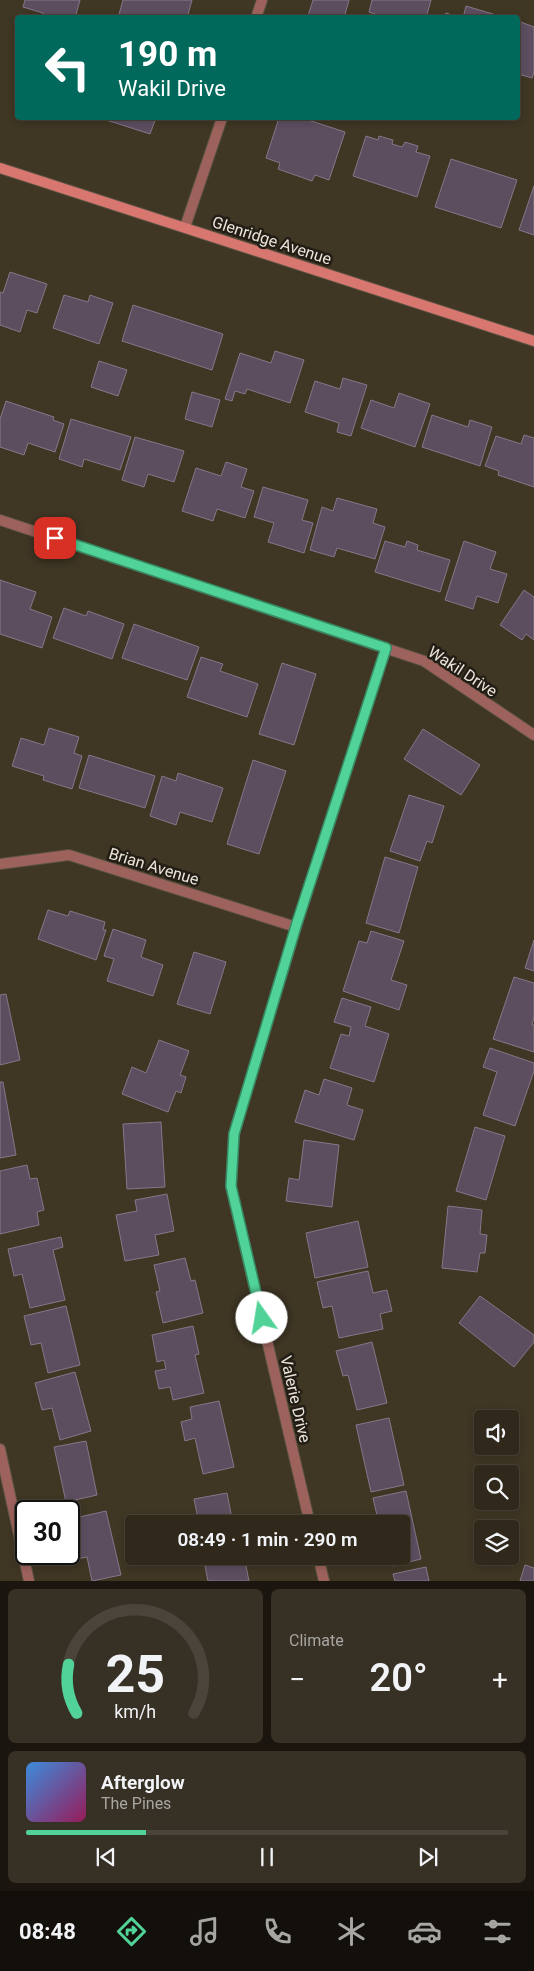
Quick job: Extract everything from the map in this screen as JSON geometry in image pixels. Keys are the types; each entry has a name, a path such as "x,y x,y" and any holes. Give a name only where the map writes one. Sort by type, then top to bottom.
{"main road":[{"name":"Glenridge Avenue","path":"0,168 534,341"}],"street":[{"path":"257,15 262,0"},
{"path":"185,227 221,120"},
{"name":"Wakil Drive","path":"0,520 424,661 534,735"},
{"name":"Valerie Drive","path":"308,1515 231,1186 234,1134 296,926 386,648"},
{"name":"Brian Avenue","path":"0,864 69,855 296,926"},
{"path":"0,1449 29,1581"},
{"path":"320,1565 324,1581"}],"building":[{"path":"25,0 80,0 76,15 42,15 43,13 23,7"},
{"path":"123,0 192,0 188,15 119,15"},
{"path":"313,0 349,0 345,15 308,15"},
{"path":"372,0 431,0 427,15 378,15 369,12"},
{"path":"466,6 496,15 464,15"},
{"path":"520,22 534,27 534,72 532,78 520,75"},
{"path":"106,120 155,120 150,134"},
{"path":"278,120 308,120 345,132 329,180 315,175 312,181 278,169 280,163 266,158"},
{"path":"366,136 378,140 379,136 393,140 392,144 402,147 405,142 418,146 416,152 430,156 417,197 353,176"},
{"path":"451,159 517,180 501,228 435,207"},
{"path":"534,186 534,235 519,230"},
{"path":"10,272 47,284 37,313 27,310 20,332 0,325 0,292 3,293"},
{"path":"64,295 88,302 90,295 113,303 99,344 53,328"},
{"path":"133,305 223,334 212,370 122,341"},
{"path":"275,351 304,360 290,403 247,389 245,394 235,391 232,401 225,399 240,353 271,363"},
{"path":"99,361 127,370 118,396 91,387"},
{"path":"343,378 367,385 351,436 337,432 339,423 305,412 315,381 340,389"},
{"path":"192,392 220,400 212,427 185,419"},
{"path":"399,393 430,404 415,447 361,428 371,400 394,408"},
{"path":"6,401 54,417 53,420 64,424 55,452 28,443 24,455 0,447 0,419"},
{"path":"432,415 468,427 470,420 492,427 480,466 422,447"},
{"path":"71,419 131,437 120,470 84,459 82,467 59,459"},
{"path":"524,435 534,438 534,487 498,475 499,471 485,466 496,436 521,444"},
{"path":"135,437 184,451 174,482 148,474 144,487 122,480"},
{"path":"226,462 247,469 241,487 254,491 245,518 217,509 213,521 182,511 196,468 221,476"},
{"path":"263,487 308,500 302,520 313,523 304,553 268,542 274,523 254,517"},
{"path":"337,498 377,509 373,523 385,527 375,559 337,548 334,557 310,550 322,507 333,511"},
{"path":"385,541 405,547 407,541 418,545 417,550 450,560 440,592 375,572"},
{"path":"464,541 496,552 490,569 507,574 498,603 477,596 473,609 445,600"},
{"path":"0,580 36,592 30,609 52,617 42,648 0,634"},
{"path":"524,590 534,597 534,640 526,634 522,640 500,625"},
{"path":"64,608 86,616 88,611 124,624 112,659 53,638"},
{"path":"134,624 199,647 187,680 122,658"},
{"path":"201,657 223,664 220,671 258,684 247,717 187,697"},
{"path":"282,663 316,674 294,745 259,734"},
{"path":"49,728 79,737 74,753 82,756 72,789 43,780 44,776 12,766 21,738 44,745"},
{"path":"423,729 480,765 461,795 404,759"},
{"path":"89,755 155,776 145,808 79,788"},
{"path":"253,760 286,771 259,854 227,844"},
{"path":"178,773 223,788 212,822 180,812 176,825 150,816 162,776 176,781"},
{"path":"409,795 444,806 432,843 427,841 420,861 390,851"},
{"path":"385,857 418,867 399,933 366,923"},
{"path":"48,910 68,916 70,911 105,922 103,930 106,930 96,960 38,939"},
{"path":"113,929 146,940 141,957 163,965 153,996 107,981 114,959 104,956"},
{"path":"371,931 404,941 391,980 407,985 399,1010 343,991 359,941 367,943"},
{"path":"534,940 534,971 525,968"},
{"path":"194,952 226,962 210,1014 177,1004"},
{"path":"514,977 534,983 534,1017 532,1025 534,1025 534,1052 493,1039"},
{"path":"6,994 20,1060 0,1065 0,995"},
{"path":"342,998 371,1007 365,1026 389,1034 374,1082 330,1068 341,1034 349,1036 351,1027 334,1022"},
{"path":"159,1040 189,1051 180,1075 186,1077 181,1093 176,1091 168,1112 122,1094 132,1067 146,1073"},
{"path":"490,1048 534,1063 534,1071 515,1126 483,1115 497,1072 483,1067"},
{"path":"324,1079 352,1088 347,1105 363,1110 354,1140 295,1122 305,1090 319,1095"},
{"path":"0,1082 3,1082 16,1155 0,1158"},
{"path":"161,1122 165,1187 127,1189 123,1124"},
{"path":"475,1127 505,1136 486,1200 456,1191"},
{"path":"304,1140 339,1145 332,1207 286,1201 289,1178 299,1180"},
{"path":"27,1165 30,1179 37,1178 44,1210 37,1212 39,1225 0,1234 0,1171"},
{"path":"167,1194 174,1231 155,1235 159,1255 125,1261 116,1215 137,1211 135,1200"},
{"path":"448,1206 482,1210 480,1234 487,1235 485,1253 480,1253 477,1272 442,1268"},
{"path":"358,1221 368,1267 315,1278 306,1233"},
{"path":"61,1237 63,1247 53,1250 65,1300 30,1308 22,1274 14,1276 8,1249"},
{"path":"185,1258 191,1281 195,1280 203,1313 163,1323 156,1292 160,1291 154,1265"},
{"path":"368,1271 373,1293 387,1290 392,1311 380,1314 383,1329 339,1338 332,1306 323,1308 317,1282"},
{"path":"480,1296 534,1335 534,1342 514,1367 459,1323"},
{"path":"66,1306 80,1365 48,1373 41,1343 31,1345 24,1316"},
{"path":"193,1326 199,1354 195,1355 204,1393 173,1400 170,1387 159,1389 155,1371 166,1369 164,1360 157,1362 152,1335"},
{"path":"372,1342 387,1403 357,1410 348,1375 343,1376 336,1351"},
{"path":"75,1372 91,1431 60,1440 52,1408 42,1410 35,1383"},
{"path":"219,1401 234,1467 203,1474 195,1438 185,1441 181,1422 192,1419 190,1407"},
{"path":"389,1418 404,1485 371,1492 356,1425"},
{"path":"86,1441 97,1495 66,1500 54,1447"},
{"path":"406,1491 421,1559 410,1562 410,1515 377,1515 373,1498"},
{"path":"227,1493 231,1515 197,1515 194,1499"},
{"path":"106,1511 121,1575 92,1581 87,1557 80,1558 80,1517"},
{"path":"205,1565 246,1565 249,1581 208,1581"},
{"path":"525,1565 534,1568 534,1581 520,1581"},
{"path":"426,1567 429,1581 395,1581 393,1574"}],"route":[{"path":"55,538 386,648 296,926 234,1134 231,1186 262,1318"}]}
